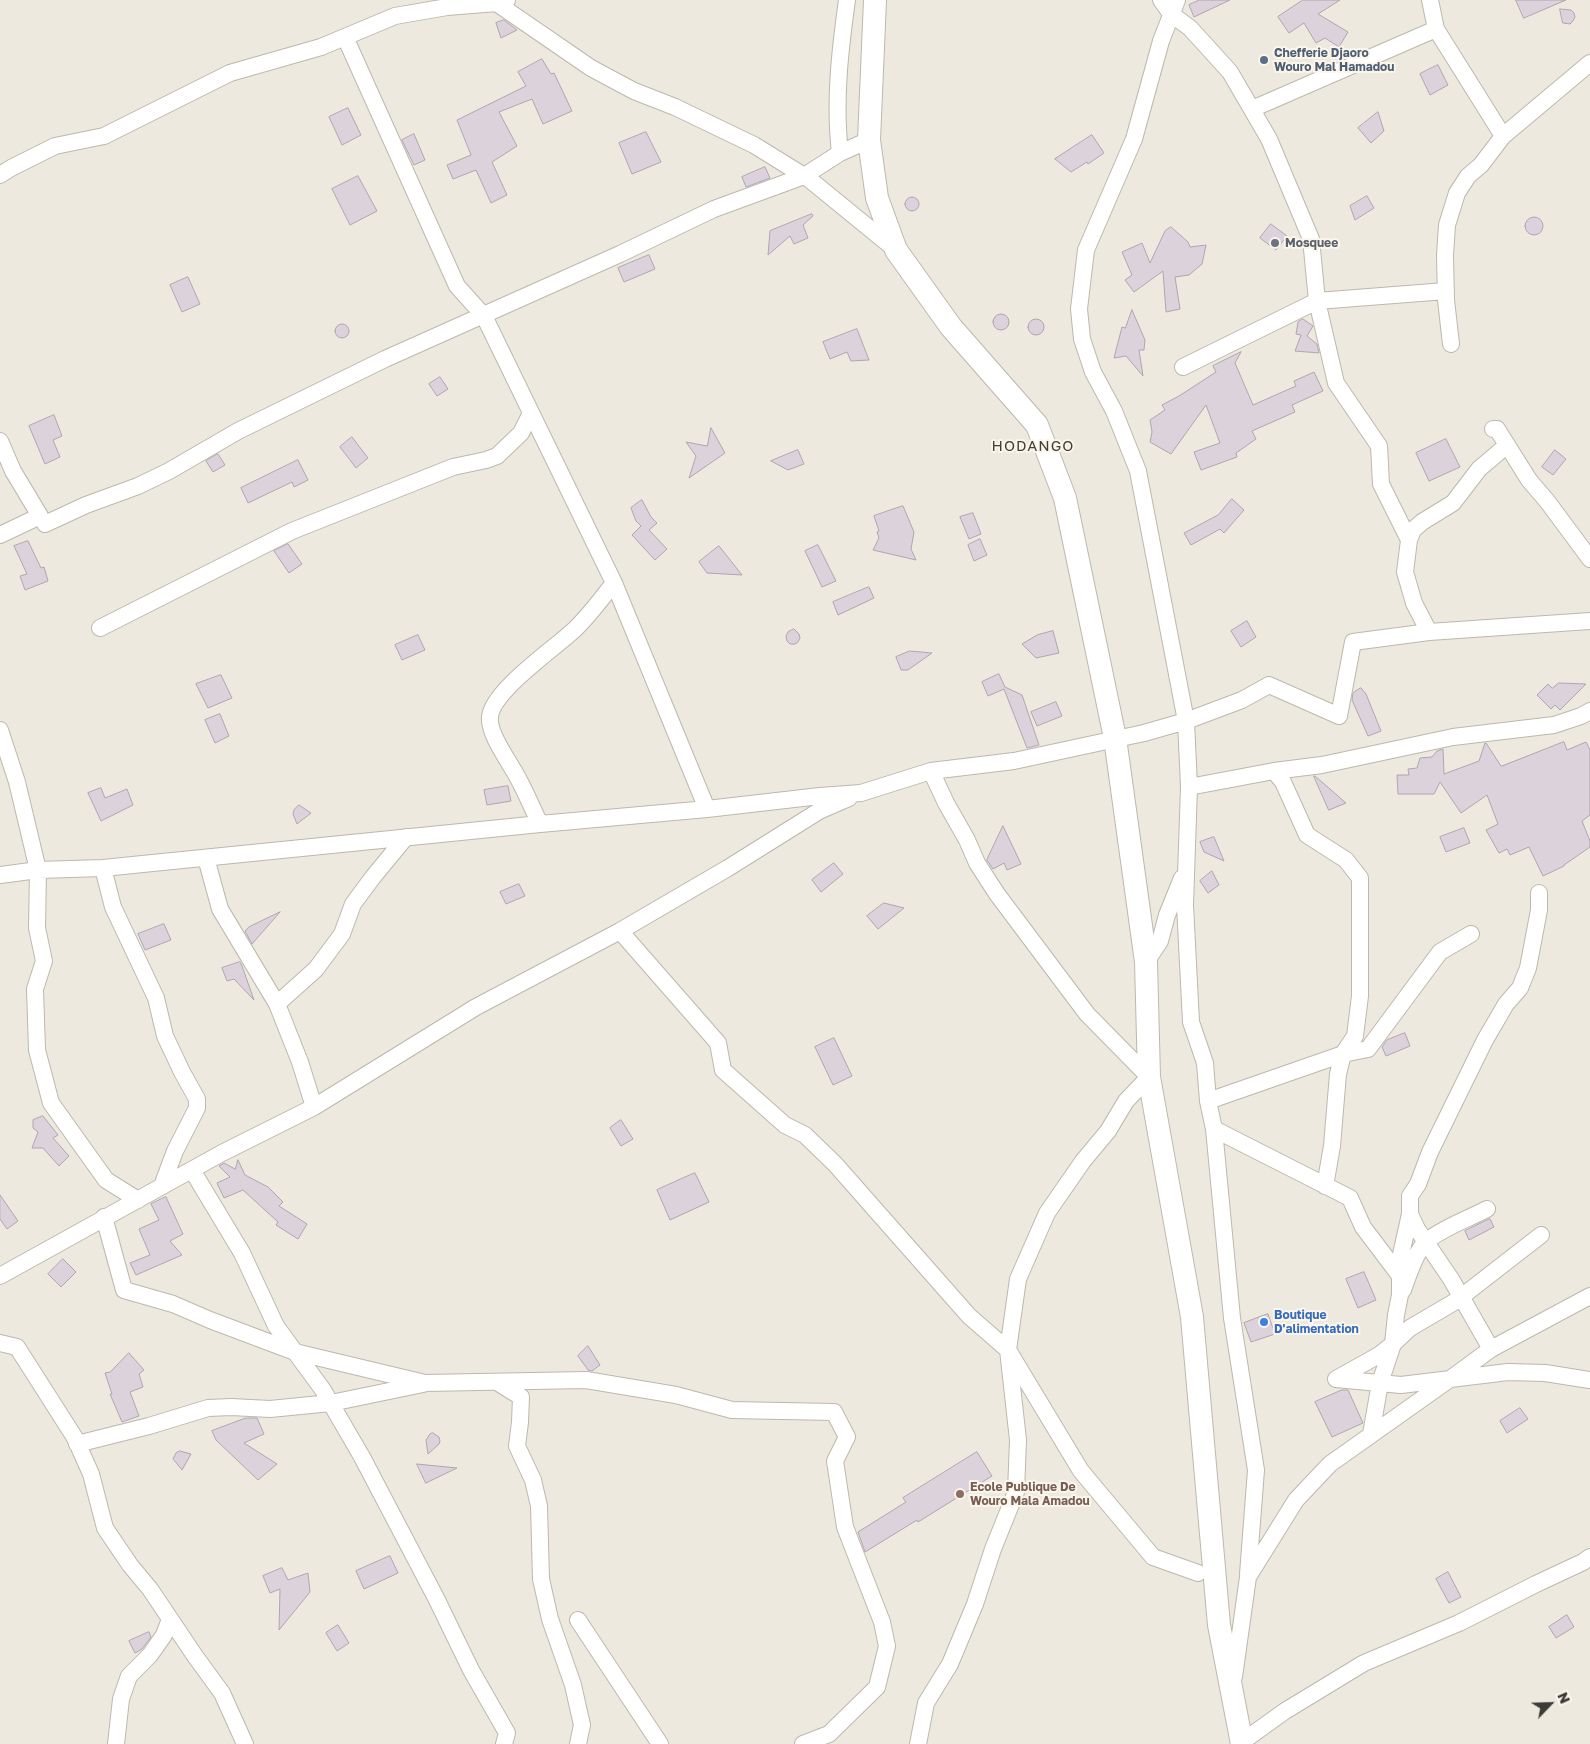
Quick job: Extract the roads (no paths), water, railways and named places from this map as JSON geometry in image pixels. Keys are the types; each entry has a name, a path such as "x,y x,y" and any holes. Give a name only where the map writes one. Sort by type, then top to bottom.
{"main road":[{"path":"875,0 868,140 877,198 896,250 950,328 1037,425 1065,498 1115,738 1146,962 1149,1077 1192,1317 1219,1625 1241,1743"}],"street":[{"path":"840,153 837,132 839,59 846,0"},
{"path":"1161,0 1174,7 1200,40 1214,52 1230,72 1269,139 1311,239 1317,301 1336,382 1379,446 1381,484 1409,540"},
{"path":"1430,0 1436,29 1503,136"},
{"path":"0,175 55,146 104,136 230,73 321,46 395,16 499,1 590,68 754,145 804,176 896,250"},
{"path":"1174,7 1161,40 1134,139 1086,250 1079,309 1082,339 1093,372 1114,412 1138,471 1186,722 1189,787 1185,905 1191,1022 1205,1064 1208,1101 1214,1129 1232,1318 1256,1470 1248,1577 1234,1676 1241,1743"},
{"path":"1252,109 1436,29"},
{"path":"345,37 457,286 484,316 614,583 707,810"},
{"path":"1451,344 1446,290 1447,225 1457,193 1468,176 1482,164 1503,136 1590,63"},
{"path":"45,524 86,505 138,486 169,471 238,431 385,359 620,254 714,209 804,176 840,153 868,140"},
{"path":"1183,367 1317,301 1446,290"},
{"path":"100,628 292,531 452,468 497,456 521,433 531,413"},
{"path":"1493,429 1497,429 1529,480 1590,559"},
{"path":"0,441 13,471 40,516 0,535"},
{"path":"1429,632 1414,603 1405,572 1409,540 1413,530 1422,522 1453,503 1478,469 1506,446"},
{"path":"1590,541 1590,546"},
{"path":"540,824 493,732 490,717 501,695 548,651 575,629 614,583"},
{"path":"0,1276 104,1217 251,1138 314,1107 476,1007 620,931 728,868 819,811 861,793 931,771 1014,761 1186,722 1242,700 1269,686 1338,716 1353,642 1429,632 1590,621"},
{"path":"1189,787 1274,770 1322,765 1453,737 1554,725 1590,711"},
{"path":"0,730 17,782 38,870 38,928 44,961 35,990 38,1050 52,1102 106,1180 138,1200"},
{"path":"1274,770 1283,782 1307,835 1346,860 1360,878 1360,996 1355,1036 1344,1054 1338,1074 1332,1146 1325,1186"},
{"path":"918,1744 926,1704 950,1664 975,1604 993,1549 1016,1492 1018,1440 1008,1350 1018,1279 1047,1213 1083,1161 1108,1131 1126,1101 1149,1077 1087,1014 996,894 946,803 931,771"},
{"path":"0,875 38,870 103,868 540,824 707,810 820,796 861,793"},
{"path":"277,1004 316,969 342,934 353,904 406,837"},
{"path":"206,858 220,909 277,1004 300,1062 314,1107"},
{"path":"1146,962 1160,941 1167,915 1187,864"},
{"path":"103,868 113,907 156,998 165,1036 197,1100 197,1108 176,1151 162,1186"},
{"path":"1371,1434 1380,1383 1393,1344 1400,1295 1400,1259 1410,1214 1410,1196 1418,1184 1430,1152 1485,1040 1506,1004 1520,988 1528,968 1539,910 1539,893"},
{"path":"620,931 718,1043 723,1070 785,1125 805,1135 835,1164 968,1316 1008,1350 1080,1470 1152,1557 1198,1573"},
{"path":"1208,1101 1344,1054 1368,1049 1440,952 1471,934"},
{"path":"1214,1129 1350,1198 1363,1227 1400,1276"},
{"path":"192,1170 242,1253 276,1326 331,1403 362,1457 436,1598 471,1670 507,1733 504,1744"},
{"path":"1400,1295 1418,1253 1426,1241 1447,1228 1487,1209"},
{"path":"1410,1214 1417,1229 1461,1296 1491,1348"},
{"path":"104,1217 124,1290 173,1304 295,1352 425,1383"},
{"path":"1541,1235 1456,1301 1410,1328 1378,1355 1336,1380 1401,1385 1508,1372 1545,1373 1590,1380"},
{"path":"1248,1577 1296,1500 1330,1464 1491,1348 1590,1296"},
{"path":"0,1342 17,1347 77,1444 91,1474 105,1528 222,1693 246,1744"},
{"path":"77,1444 149,1426 208,1408 270,1409 331,1403 425,1383 586,1380 676,1395 732,1410 834,1412 847,1437 835,1461 845,1527 882,1622 887,1646 876,1687 829,1734 803,1744"},
{"path":"497,1382 521,1397 517,1446 533,1480 539,1506 541,1579 550,1619 573,1685 582,1725 578,1744"},
{"path":"1241,1743 1285,1711 1364,1663 1459,1623 1590,1557"},
{"path":"116,1744 121,1699 129,1676 150,1655 164,1635 170,1619"},
{"path":"578,1620 660,1744"}],"place":[{"name":"Chefferie Djaoro Wouro Mal Hamadou","path":"1264,60"},
{"name":"Mosquee","path":"1275,243"},
{"name":"Boutique D'alimentation","path":"1264,1322"},
{"name":"Ecole Publique De Wouro Mala Amadou","path":"960,1494"}],"district":[{"name":"HODANGO","path":"1033,446"}]}
